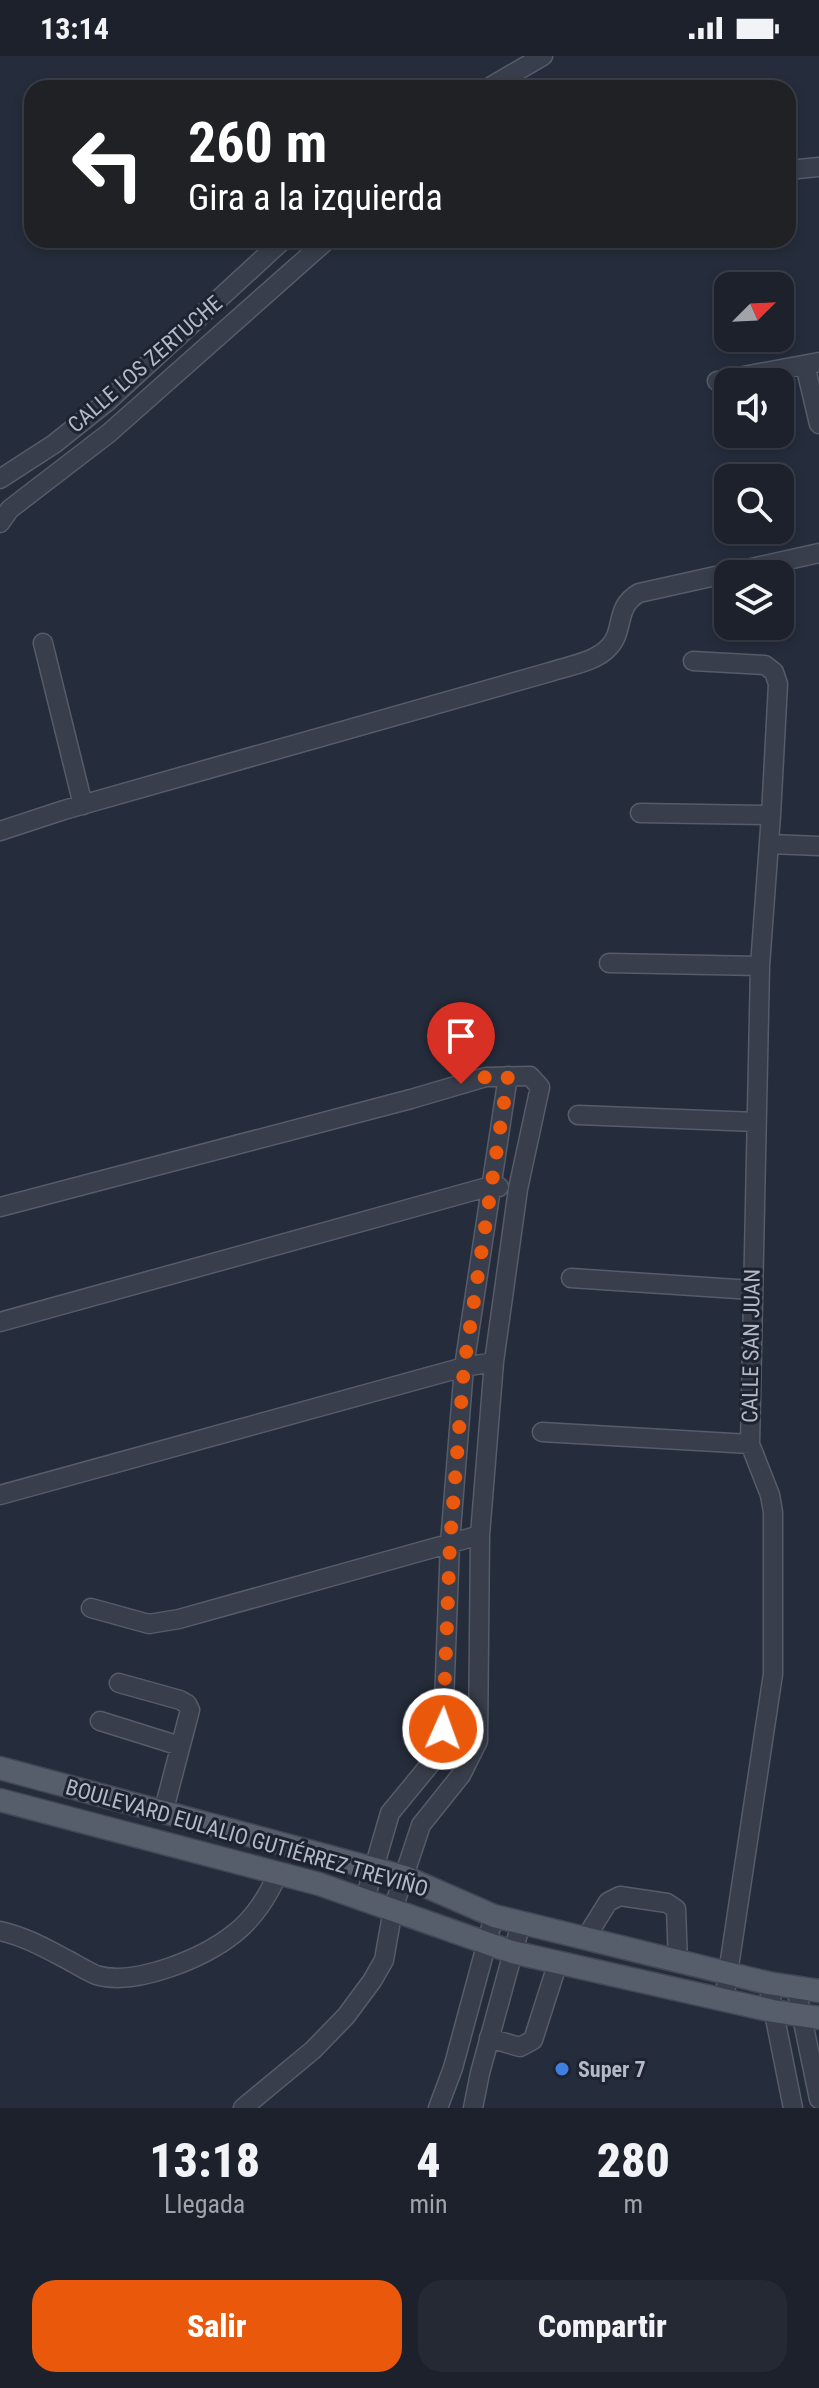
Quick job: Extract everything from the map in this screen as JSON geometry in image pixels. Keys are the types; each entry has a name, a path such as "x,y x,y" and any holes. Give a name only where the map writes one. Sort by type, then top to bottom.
{"main road":[{"name":"BOULEVARD EULALIO GUTIÉRREZ TREVIÑO","path":"0,1768 405,1877 494,1916 768,1983 819,1991"},
{"name":"BOULEVARD EULALIO GUTIÉRREZ TREVIÑO","path":"0,1800 365,1899 512,1952 810,2017"}],"street":[{"path":"502,80 543,56"},
{"path":"796,169 819,167"},
{"name":"CALLE LOS ZERTUCHE","path":"0,479 54,444 108,401 274,248"},
{"path":"0,523 10,509 109,433 318,248"},
{"path":"786,368 812,363 819,424"},
{"path":"0,831 595,656 610,647 623,608 639,593 819,553"},
{"path":"43,643 83,805"},
{"name":"CALLE SAN JUAN","path":"693,661 765,665 774,672 778,684 760,966 750,1444 770,1495 773,1512 773,1674 724,2000"},
{"path":"640,813 771,815"},
{"path":"770,844 819,846"},
{"path":"609,963 760,966"},
{"path":"365,1899 390,1813 436,1757 443,1729 450,1543 464,1367 508,1076"},
{"path":"0,1207 486,1077 530,1076 540,1087 518,1189 494,1362 480,1535 478,1741 461,1775 421,1825 393,1909 384,1960 360,1999 313,2050 243,2108"},
{"path":"578,1115 756,1122"},
{"path":"0,1322 491,1186 518,1189"},
{"path":"571,1278 752,1290"},
{"path":"0,1495 464,1367 494,1362"},
{"path":"542,1432 750,1444"},
{"path":"91,1608 149,1624 179,1619 480,1535"},
{"path":"119,1683 187,1704 190,1716 163,1813"},
{"path":"100,1721 180,1746"},
{"path":"443,1729 478,1741"},
{"path":"0,1931 22,1938 96,1975 124,1979 192,1958 234,1934 266,1899 278,1874"},
{"path":"585,1939 608,1902 620,1896 667,1903 676,1909 678,1962"},
{"path":"438,2108 453,2068 494,1916"},
{"path":"473,2108 521,1923"},
{"path":"489,2038 520,2047 533,2040 558,1962"},
{"path":"768,1983 793,2108"},
{"path":"796,1988 810,2017 819,2099"}],"place":[{"name":"Super 7","path":"562,2069"}],"route":[{"path":"443,1729 450,1543 464,1367 508,1076 486,1077 461,1084"}]}
